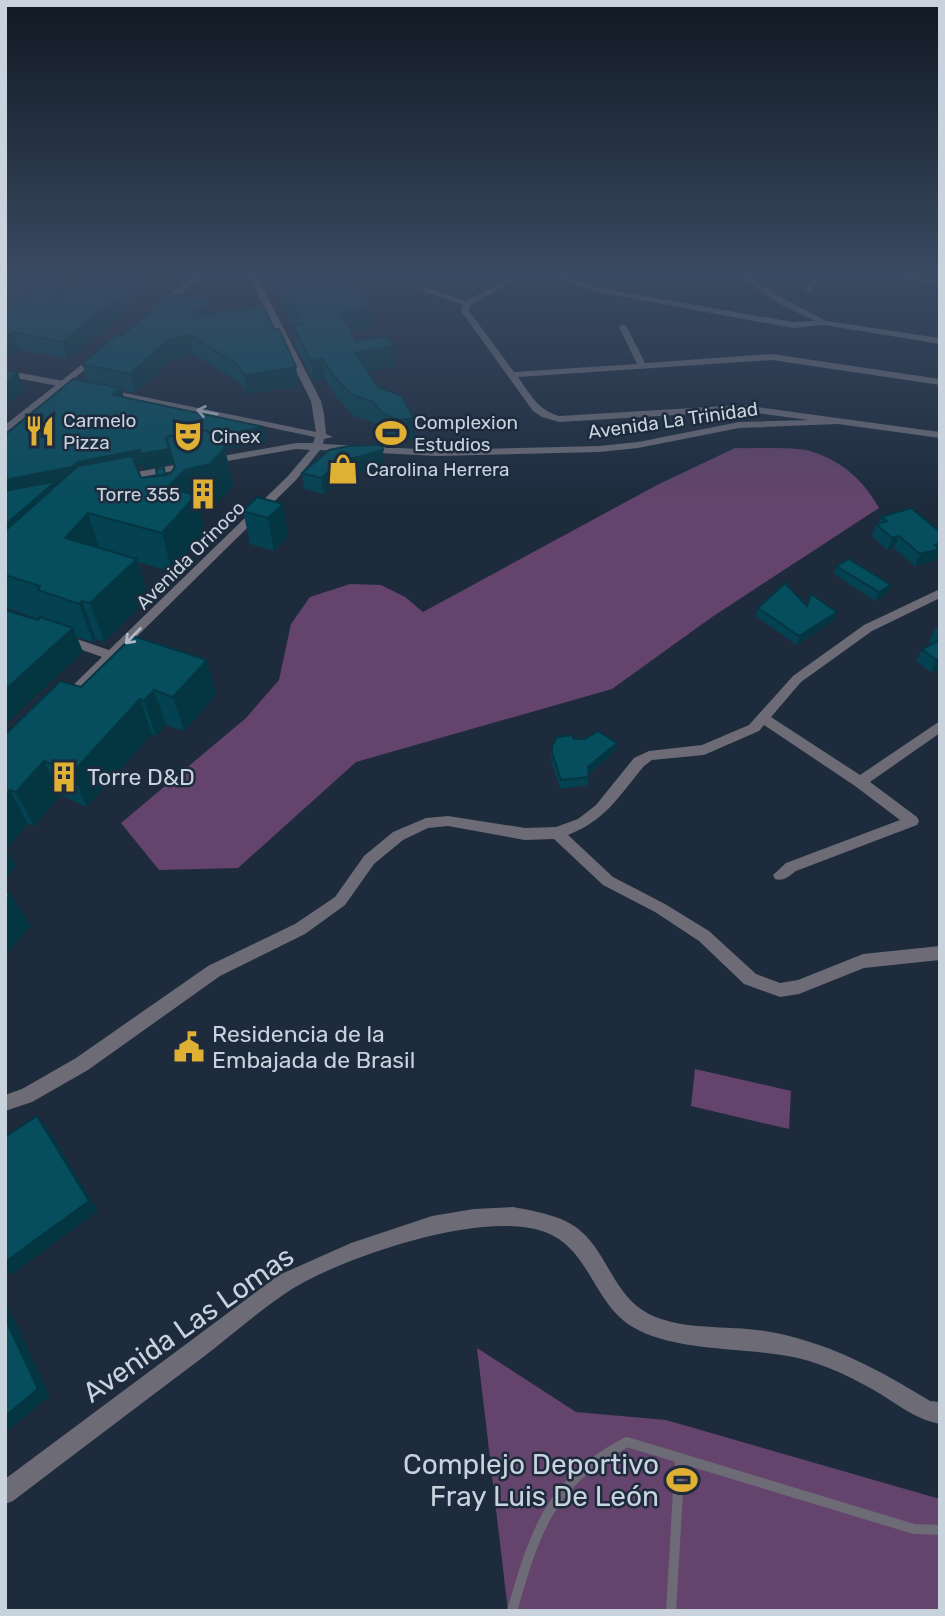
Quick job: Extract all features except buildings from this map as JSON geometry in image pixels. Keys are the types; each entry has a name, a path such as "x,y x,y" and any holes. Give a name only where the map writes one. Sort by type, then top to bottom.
{"street":[{"path":"290,350 316,401 322,417 323,434"},
{"path":"493,350 539,412 551,417 742,408 940,435"},
{"path":"635,350 642,365"},
{"path":"5,430 102,354"},
{"path":"513,376 772,356 940,382"},
{"name":"Avenida La Trinidad","path":"5,373 323,434 348,447"},
{"name":"Avenida La Trinidad","path":"107,481 296,446 438,453 599,449 638,445 739,425 835,422"},
{"path":"264,451 279,440 279,432 270,424"},
{"name":"Avenida Orinoco","path":"53,711 113,656 292,478 318,448 323,434"},
{"path":"264,451 281,452 291,461 292,478"},
{"path":"5,1103 26,1096 82,1064 214,971 300,929 340,901 369,860 398,836 426,823 448,821 524,834 556,833 583,823 601,809 639,762 649,757 704,750 754,728 807,671 868,628 940,593"},
{"path":"53,635 113,656"},
{"path":"763,718 860,782 912,821 791,866 780,875"},
{"path":"860,782 940,726"},
{"path":"556,833 608,881 660,908 704,936 750,979 780,990 799,987 863,961 940,953"},
{"name":"Avenida Las Lomas","path":"5,1493 286,1282 334,1259 406,1234 442,1223 481,1217 514,1216 546,1222 578,1241 622,1308 649,1325 765,1341 819,1352 863,1371 927,1411 940,1413"}],"lane":[{"path":"169,469 172,481"},
{"path":"147,473 155,484"},
{"path":"146,486 147,473"},
{"path":"512,1611 542,1519 559,1492 601,1454 627,1442 914,1529 940,1530"},
{"path":"671,1611 680,1458"}],"shaded area":[{"path":"735,448 797,449 824,456 852,474 879,508 712,617 612,689 356,762 238,868 159,870 121,823 246,718 279,680 291,624 310,597 350,584 381,585 405,597 423,612 657,485"},
{"path":"695,1069 791,1091 789,1129 691,1106"},
{"name":"Complejo Deportivo Fray Luis De León","path":"477,1348 576,1412 666,1420 940,1499 940,1611 508,1611"}],"place":[{"name":"Carmelo Pizza","path":"40,431"},
{"name":"Complexion Estudios","path":"391,433"},
{"name":"Cinex","path":"188,436"},
{"name":"Carolina Herrera","path":"343,469"},
{"name":"Torre 355","path":"203,494"},
{"name":"Torre D&D","path":"64,777"},
{"name":"Residencia de la Embajada de Brasil","path":"189,1047"},
{"name":"Complejo Deportivo Fray Luis De León","path":"682,1480"}]}
